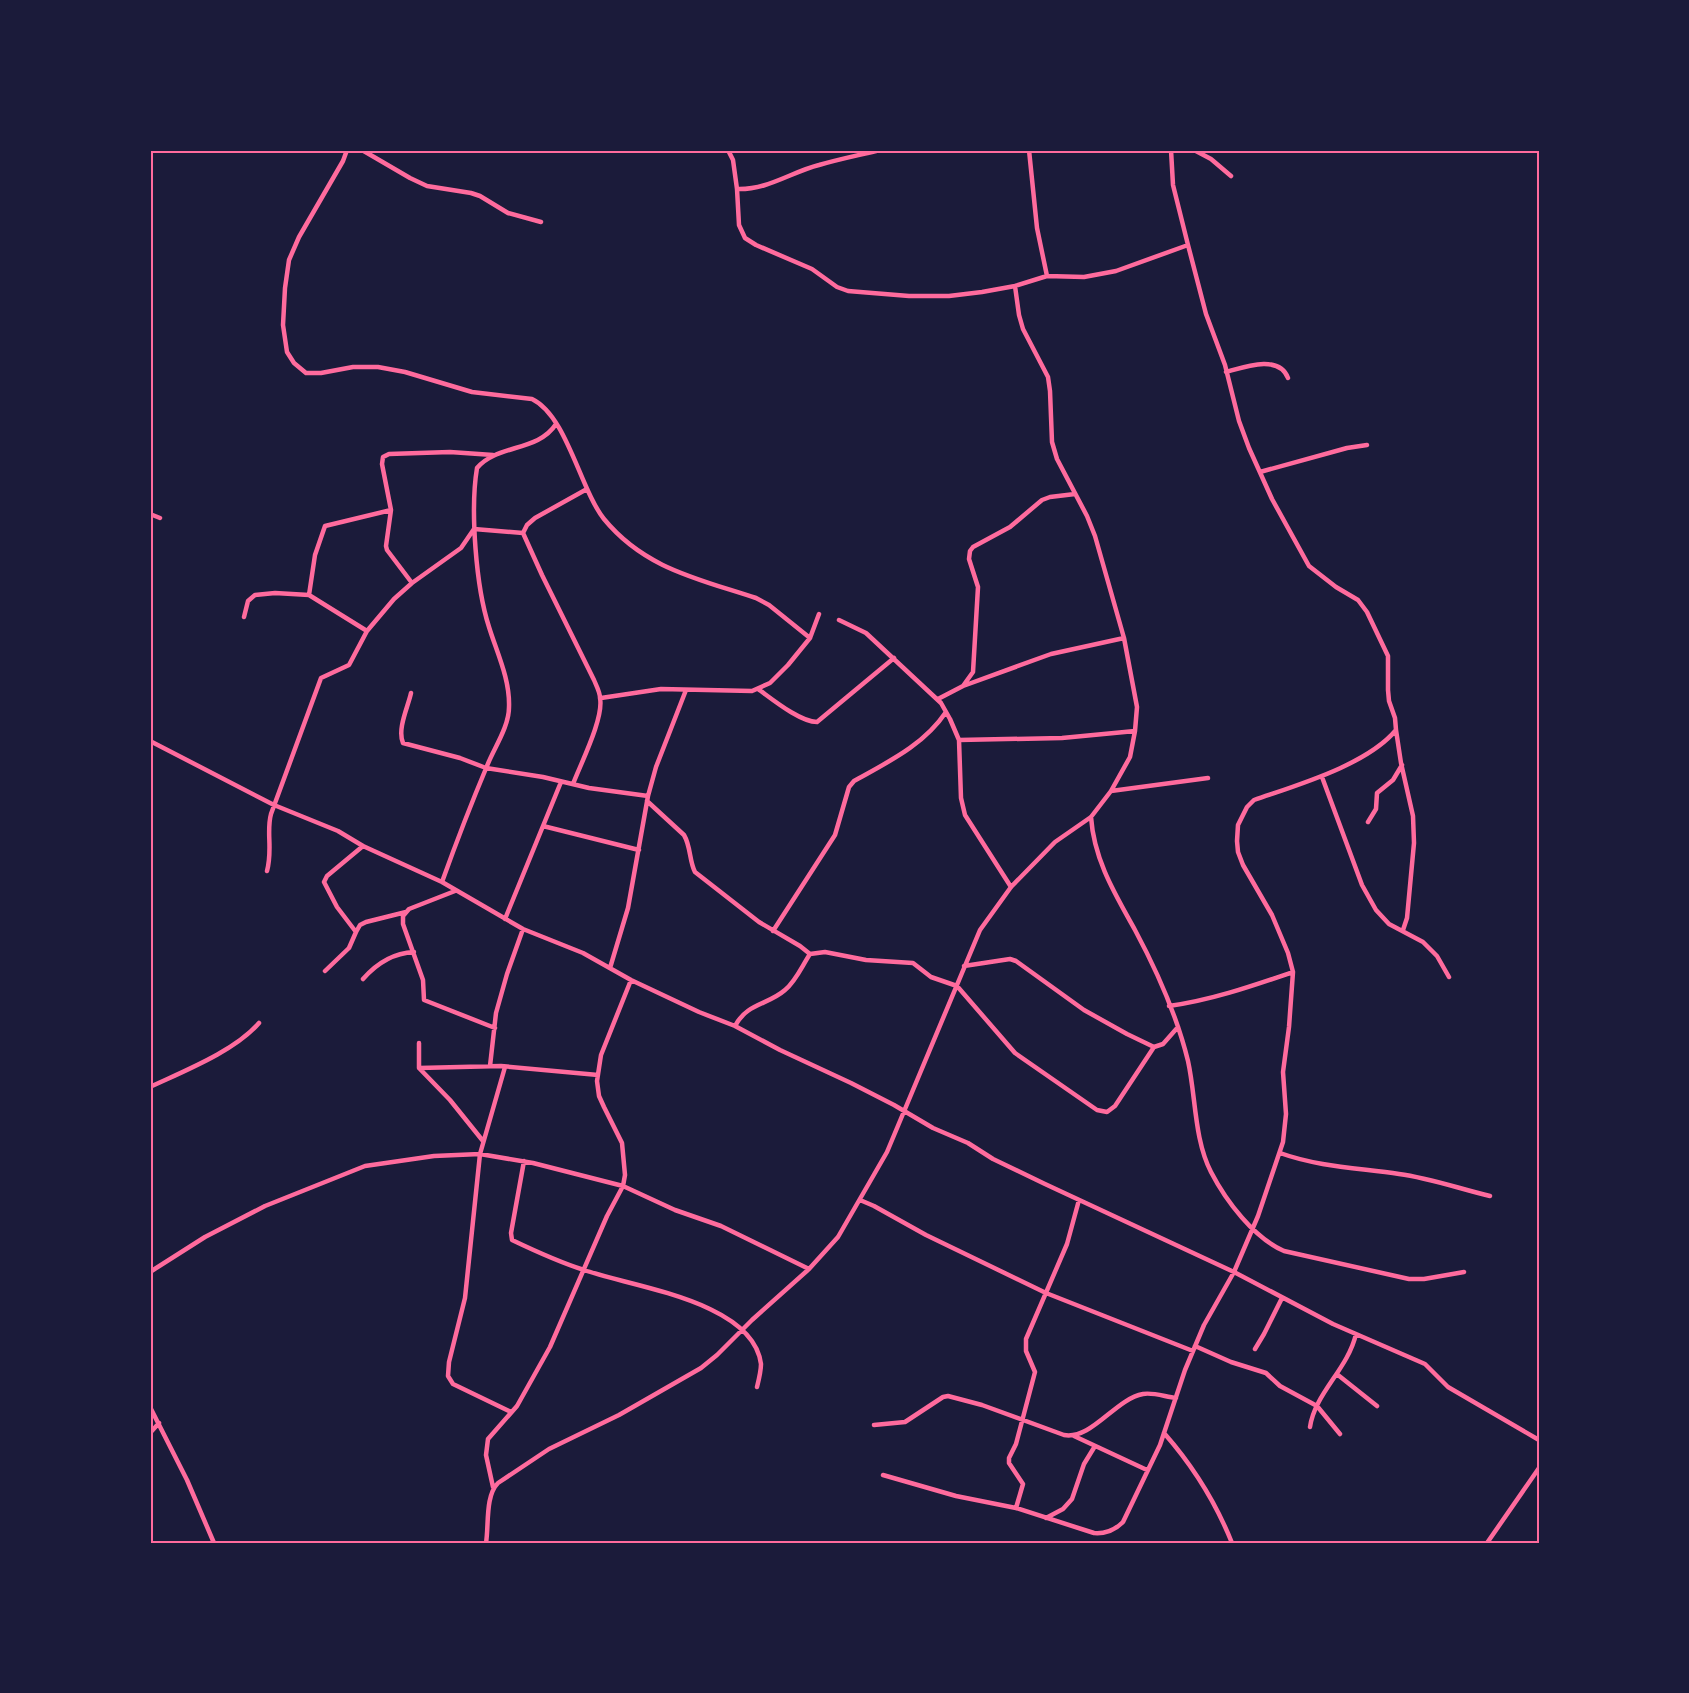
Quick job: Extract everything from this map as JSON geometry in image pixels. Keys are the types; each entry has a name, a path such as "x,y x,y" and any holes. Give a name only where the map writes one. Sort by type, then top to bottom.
{"street":[{"path":"347,150 343,161 299,237 289,260 283,325 287,352 294,363 306,373 321,373 353,367 387,369 405,372 472,392 532,399 549,411 605,519 630,544 654,562 670,570 756,598 769,605 810,638"},
{"path":"362,150 427,186 471,193 508,213 541,222"},
{"path":"728,150 733,160 739,225 745,238 756,246 812,269 837,287 848,291 909,296 949,296 1015,286 1047,276 1084,277 1116,271 1188,245"},
{"path":"737,189 760,187 779,182 818,165 877,150"},
{"path":"1029,150 1037,228 1047,276"},
{"path":"1171,150 1173,185 1206,314 1226,372 1239,421 1260,472 1272,499 1309,566 1336,587 1358,600 1367,612 1388,656 1389,700 1395,718 1413,816 1414,843 1407,918 1403,930"},
{"path":"1194,150 1211,159 1231,176"},
{"path":"494,1487 549,1449 619,1414 701,1368 717,1356 809,1269 838,1237 887,1152 980,930 1011,887 1055,842 1091,817 1111,791 1130,757 1136,731 1137,707 1124,638 1095,536 1057,459 1052,442 1050,391 1047,377 1023,329 1015,286"},
{"path":"1226,372 1269,364 1283,369 1288,378"},
{"path":"412,582 386,546 391,510 382,464 383,456 450,452 493,455 525,446 545,436 556,424"},
{"path":"1260,472 1339,450 1367,445"},
{"path":"442,882 508,717 508,690 500,658 488,626 481,594 474,529 477,468 493,455"},
{"path":"523,532 535,518 588,489"},
{"path":"963,686 973,672 979,598 969,559 970,551 973,547 1010,527 1042,500 1075,494"},
{"path":"309,595 315,555 326,525 391,510"},
{"path":"150,514 160,518"},
{"path":"474,529 523,532"},
{"path":"267,871 271,850 270,820 274,805 319,682 323,676 349,665 367,631 394,599 412,582 461,548 474,529"},
{"path":"523,532 542,576 594,680 600,698 600,712 595,728 573,784"},
{"path":"244,617 248,601 255,595 275,592 309,595 367,631"},
{"path":"600,698 662,689 752,691 758,689 770,683 810,638 819,614"},
{"path":"839,620 866,633 938,699 959,740 961,798 965,815 1011,887"},
{"path":"938,699 963,686 1051,654 1124,638"},
{"path":"758,689 800,716 817,722 894,658"},
{"path":"610,968 628,908 656,766 686,690"},
{"path":"411,693 401,730 403,743 460,758 486,768 648,798 688,841 695,872 730,901 773,931 810,954 825,952 866,960 913,963 931,977 957,986 1015,1053 1097,1110 1107,1112 1115,1106 1155,1047 1163,1044 1178,1027"},
{"path":"773,931 835,835 849,787 854,781 913,747 935,729 946,712"},
{"path":"883,1475 956,1496 1016,1508 1094,1533 1118,1528 1123,1522 1164,1433 1204,1325 1234,1272 1280,1154 1286,1128 1283,1072 1293,972 1288,953 1272,915 1243,865 1237,841 1238,825 1247,807 1254,800 1322,777 1379,747 1396,730"},
{"path":"959,740 1062,738 1136,731"},
{"path":"150,741 274,805 338,831 363,846 442,882 523,929 560,943 631,980 735,1026 850,1083 933,1128 968,1143 993,1159 1234,1272 1356,1334 1425,1364 1448,1387 1539,1440"},
{"path":"1368,822 1376,809 1377,793 1393,780 1402,765"},
{"path":"1322,777 1362,885 1376,910 1389,924 1424,942 1437,956 1449,977"},
{"path":"1111,791 1208,778"},
{"path":"505,919 561,782"},
{"path":"1091,817 1092,833 1105,874 1139,938 1178,1027 1187,1059 1198,1125 1210,1170 1240,1217 1270,1245 1284,1251 1409,1279 1424,1279 1464,1272"},
{"path":"543,826 639,850"},
{"path":"356,932 337,907 324,882 327,876 363,846"},
{"path":"325,971 349,948 360,925 406,912 455,891"},
{"path":"406,912 403,916 403,924 423,980 425,1002 495,1028"},
{"path":"490,1066 496,1013 523,929"},
{"path":"363,979 372,969 396,954 414,952"},
{"path":"735,1026 740,1016 746,1011 786,990 810,954"},
{"path":"964,966 1010,959 1016,961 1084,1010 1155,1047"},
{"path":"1169,1006 1239,991 1293,972"},
{"path":"486,1543 494,1487 489,1472 486,1448 489,1439 532,1381 550,1347 623,1186 625,1175 622,1143 599,1096 598,1076 601,1055 631,980"},
{"path":"150,1087 229,1048 249,1035 259,1023"},
{"path":"419,1043 419,1068 450,1100 483,1141"},
{"path":"419,1068 505,1066 598,1076"},
{"path":"505,1066 480,1154 465,1298 449,1362 448,1376 453,1384 511,1412"},
{"path":"150,1272 205,1237 265,1206 365,1166 434,1156 480,1154 524,1161 623,1186 675,1210 721,1226 809,1269"},
{"path":"1280,1154 1327,1166 1402,1174 1490,1196"},
{"path":"524,1161 511,1233 512,1240 584,1270 682,1298 708,1308 743,1329 759,1355 761,1366 757,1386"},
{"path":"860,1200 1046,1293 1194,1349 1266,1373 1280,1386 1317,1406 1340,1434"},
{"path":"1016,1508 1023,1482 1012,1468 1010,1458 1023,1420 1035,1372 1026,1351 1026,1339 1067,1244 1079,1200"},
{"path":"1255,1349 1282,1298"},
{"path":"1310,1427 1317,1406 1351,1351 1356,1334"},
{"path":"1338,1375 1377,1406"},
{"path":"1074,1436 1093,1426 1116,1407 1140,1395 1146,1393 1176,1398"},
{"path":"874,1425 905,1422 943,1396 948,1396 966,1400 1064,1435 1074,1436 1147,1470"},
{"path":"150,1407 214,1543"},
{"path":"150,1433 159,1423"},
{"path":"1164,1433 1191,1466 1232,1543"},
{"path":"1046,1518 1063,1509 1072,1499 1084,1464 1095,1446"},
{"path":"1487,1543 1539,1468"}]}
